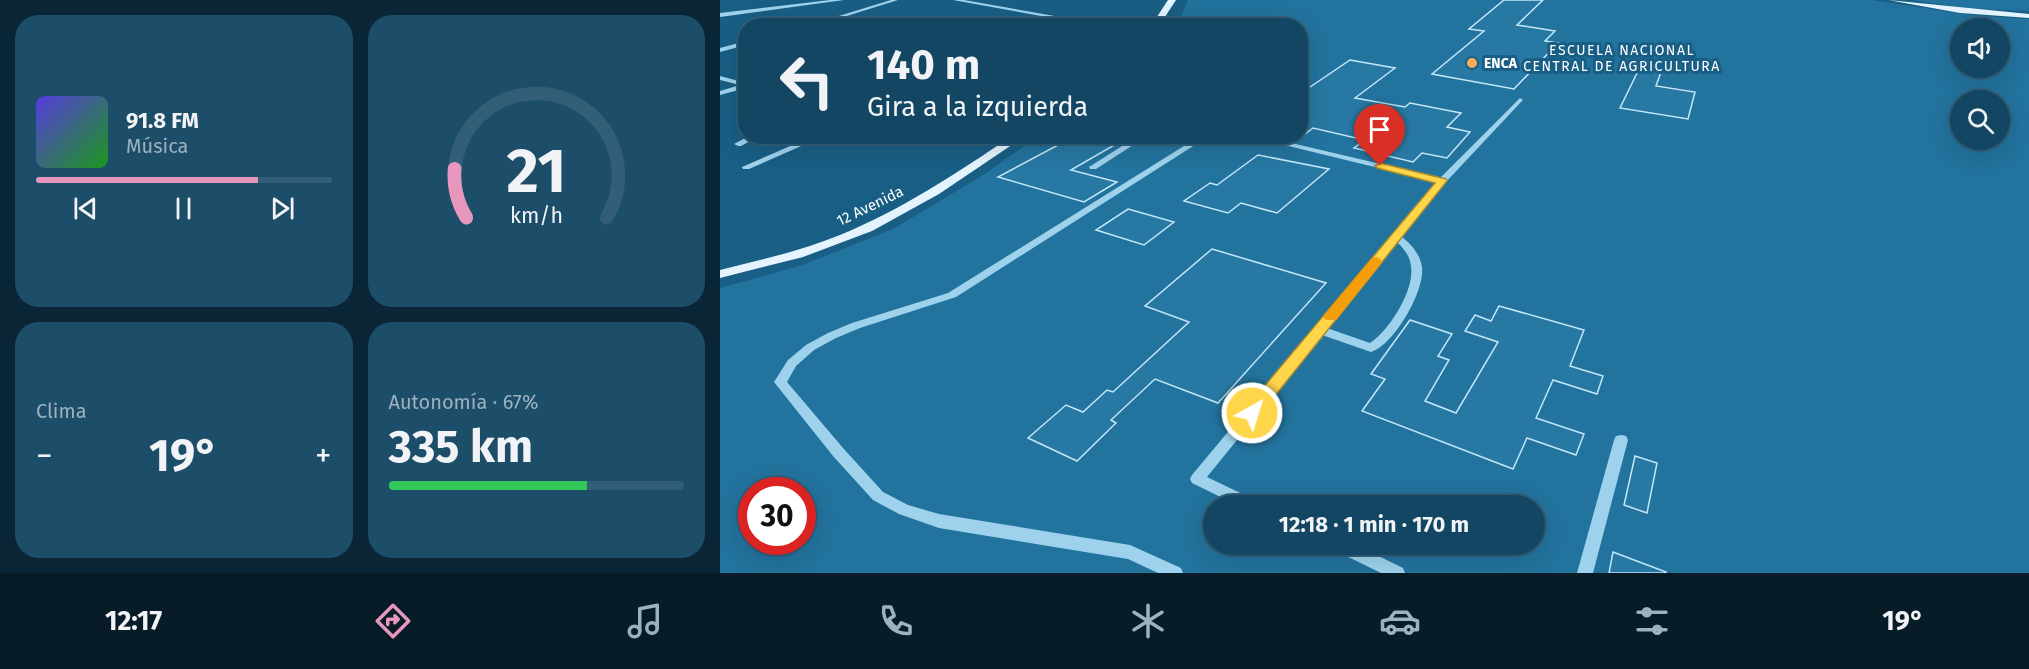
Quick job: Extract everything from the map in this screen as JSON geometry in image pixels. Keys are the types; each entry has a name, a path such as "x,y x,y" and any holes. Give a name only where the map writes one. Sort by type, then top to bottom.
{"main road":[{"path":"1160,18 1172,0"},
{"path":"1892,0 1967,11 2029,16"},
{"name":"12 Avenida","path":"720,274 773,261 844,238 922,199 1004,144"}],"street":[{"path":"720,15 842,0"},
{"path":"835,18 896,0"},
{"path":"955,0 1058,18"},
{"path":"720,50 738,45"},
{"path":"720,78 738,83"},
{"path":"720,93 738,87"},
{"path":"1231,495 1197,479 1442,181 1520,100"},
{"path":"746,167 802,144"},
{"path":"1093,167 1131,144"},
{"path":"1174,573 1130,552 939,522 904,510 878,496 780,382 784,371 822,341 869,319 919,307 952,295 1193,144"},
{"path":"1284,144 1442,181"},
{"path":"1320,330 1371,348 1389,332 1410,297 1417,273 1414,257 1406,244 1396,237"},
{"path":"1585,573 1621,440"},
{"path":"1360,555 1397,573"}],"shaded area":[{"path":"1188,0 1872,0 1970,15 2029,19 2029,573 720,573 720,288 802,265 893,229 983,175 1027,144 1308,144 1308,18 1179,18"},
{"path":"1912,0 2029,0 2029,11 1972,9"}],"building":[{"path":"1504,0 1543,0 1517,25 1555,31 1545,41 1558,43 1514,89 1432,74 1484,31 1469,29"},
{"path":"1350,60 1395,68 1355,98 1405,107 1410,103 1461,113 1447,127 1470,132 1447,158 1422,153 1413,162 1354,148 1365,140 1313,128 1308,132 1308,87"},
{"path":"1639,69 1661,72 1656,86 1695,92 1688,119 1620,108"},
{"path":"1060,144 1116,144 1071,170 1117,182 1084,202 998,177"},
{"path":"1258,155 1329,169 1277,213 1241,203 1228,213 1184,201 1210,183 1217,185"},
{"path":"1128,209 1174,222 1144,245 1096,230"},
{"path":"1212,249 1326,283 1218,403 1155,379 1111,420 1116,423 1077,461 1028,438 1066,405 1083,412 1107,390 1113,392 1189,322 1145,306"},
{"path":"1499,306 1584,330 1570,366 1603,376 1597,394 1553,380 1536,418 1584,434 1576,455 1527,438 1513,469 1362,411 1385,379 1371,374 1410,320 1452,334 1438,356 1449,360 1425,401 1456,413 1498,342 1465,331 1475,315 1491,321"},
{"path":"1635,456 1657,463 1647,513 1624,505"},
{"path":"1613,552 1666,572 1666,573 1609,573"}],"slow traffic":[{"path":"1331,317 1377,261"}],"place":[{"name":"ENCA","path":"1472,63"}],"district":[{"name":"ESCUELA NACIONAL CENTRAL DE AGRICULTURA","path":"1622,58"}],"route":[{"path":"1252,413 1442,181 1380,166"}]}
